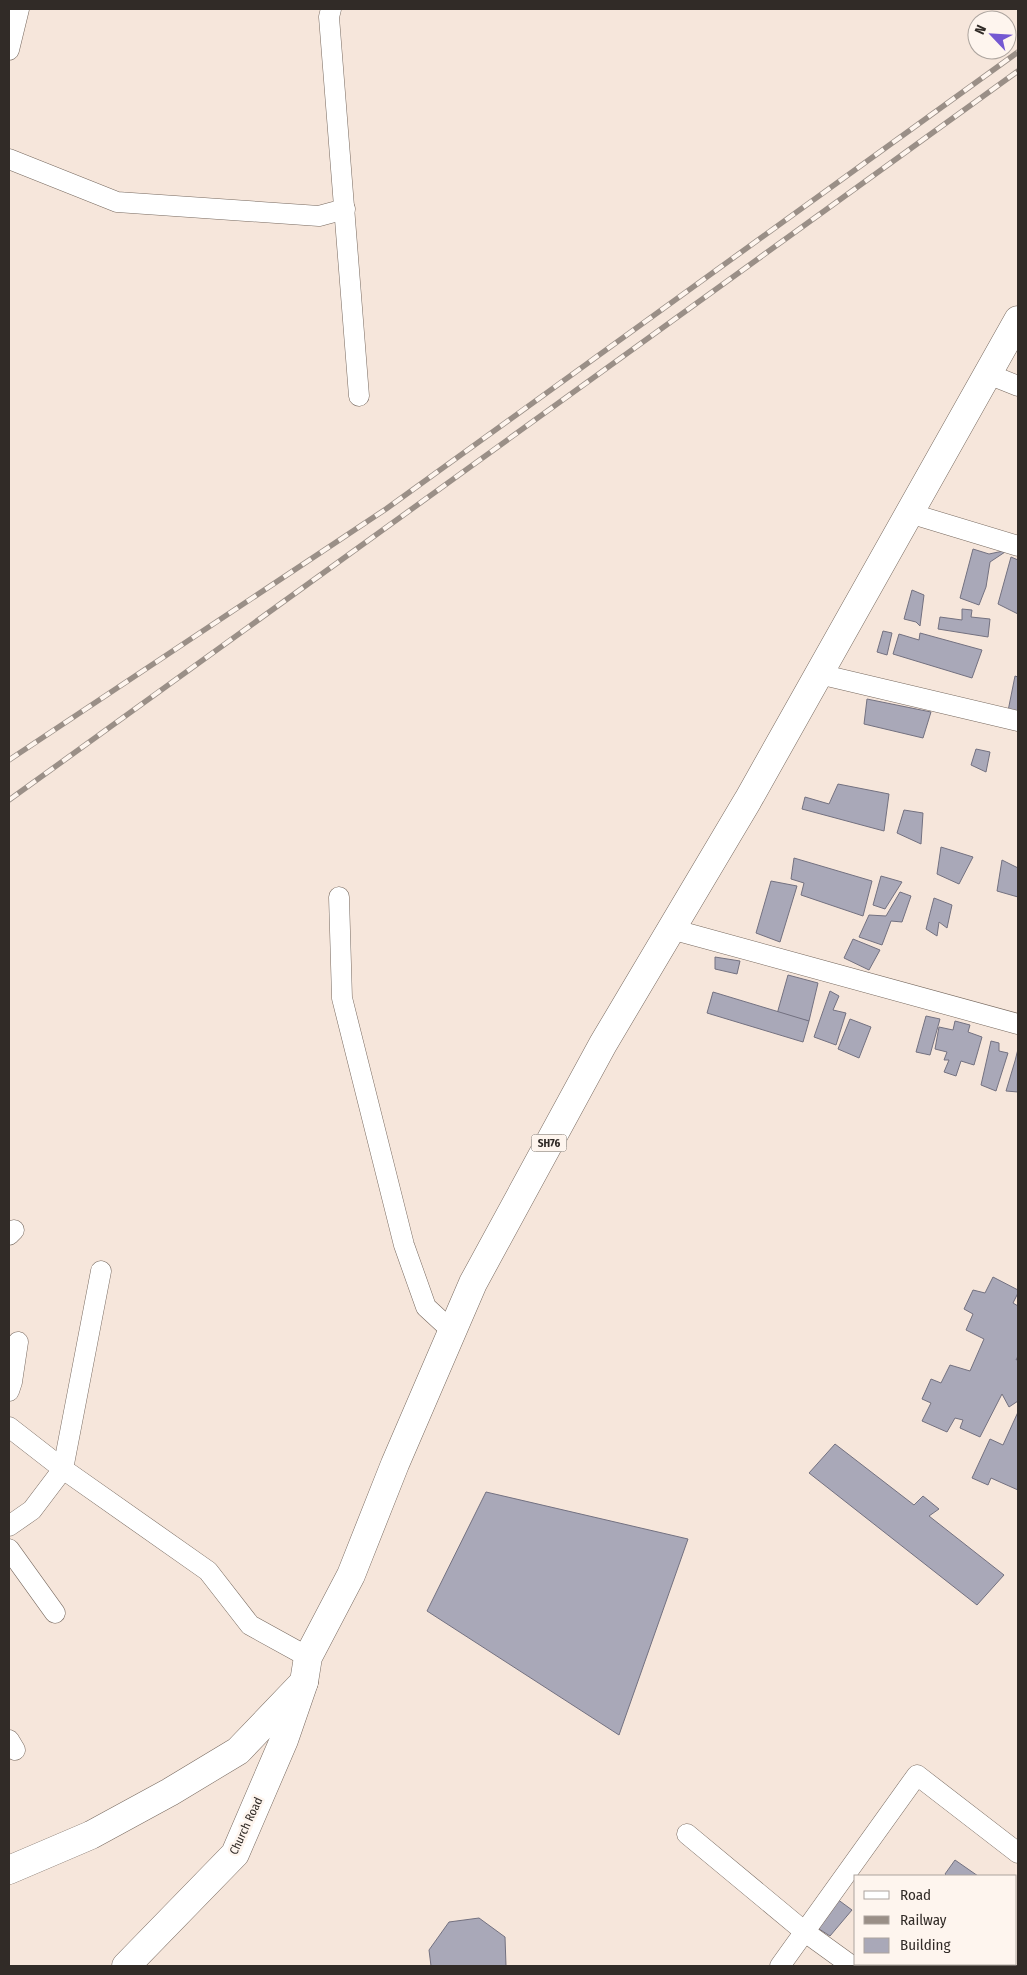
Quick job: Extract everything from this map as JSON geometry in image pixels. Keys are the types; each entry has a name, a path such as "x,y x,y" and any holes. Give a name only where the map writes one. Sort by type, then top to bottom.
{"main road":[{"name":"SH76","path":"9,1870 91,1835 170,1792 238,1751 306,1669 351,1576 395,1464 473,1283 602,1044 748,800 1018,320"},
{"name":"Church Road","path":"126,1966 235,1854 284,1740 306,1669"}],"street":[{"path":"9,50 19,9"},
{"path":"331,9 329,17 359,396"},
{"path":"9,158 117,202 319,216 344,209"},
{"path":"988,374 1018,386"},
{"path":"909,513 1018,546"},
{"path":"819,674 1018,721"},
{"path":"339,897 342,998 404,1245 426,1308 452,1331"},
{"path":"671,930 1018,1024"},
{"path":"9,1526 32,1510 63,1469 101,1270"},
{"path":"9,1391 18,1342"},
{"path":"9,1427 63,1469 208,1571 250,1625 306,1669"},
{"path":"9,1549 55,1613"},
{"path":"780,1966 917,1775 1018,1853"},
{"path":"687,1834 805,1932 852,1966"}],"building":[{"path":"973,549 989,554 1008,550 990,562 986,587 979,605 960,598"},
{"path":"1011,557 1018,560 1018,614 998,604"},
{"path":"912,590 924,595 920,626 916,622 904,619"},
{"path":"962,609 972,610 971,617 990,619 988,637 938,629 940,617 962,620"},
{"path":"883,631 892,633 887,655 877,652"},
{"path":"920,633 982,650 972,678 893,654 899,634 919,640"},
{"path":"1015,676 1018,677 1018,714 1008,711"},
{"path":"867,699 931,712 923,738 864,724"},
{"path":"976,749 990,752 986,772 971,765"},
{"path":"838,784 889,794 884,831 802,809 805,797 829,804"},
{"path":"904,810 923,813 921,844 897,833"},
{"path":"941,847 973,857 959,884 937,874"},
{"path":"794,858 872,881 863,916 801,895 804,883 791,879"},
{"path":"1002,860 1018,868 1018,897 997,891"},
{"path":"881,876 902,882 885,909 873,905"},
{"path":"771,881 797,886 780,942 756,933"},
{"path":"900,892 911,896 902,922 891,921 882,945 859,937 869,915 886,916"},
{"path":"934,898 952,905 947,928 939,922 937,936 926,929"},
{"path":"853,939 880,950 869,970 844,958"},
{"path":"715,957 740,961 737,974 715,969"},
{"path":"788,975 818,983 809,1021 777,1014"},
{"path":"830,991 839,996 833,1010 846,1013 836,1045 814,1037"},
{"path":"713,992 809,1021 803,1042 707,1013"},
{"path":"926,1016 940,1019 930,1055 916,1052"},
{"path":"850,1019 871,1027 859,1058 838,1049"},
{"path":"955,1021 970,1025 968,1032 982,1037 974,1065 961,1061 956,1076 944,1072 949,1060 944,1060 947,1052 935,1049 939,1027 953,1030"},
{"path":"991,1041 999,1043 999,1051 1008,1053 996,1091 981,1085"},
{"path":"1018,1049 1018,1092 1006,1091 1015,1061"},
{"path":"993,1277 1018,1290 1013,1303 1018,1306 1018,1356 1016,1360 1018,1359 1018,1401 1009,1407 1002,1394 980,1437 960,1428 963,1420 955,1418 947,1432 922,1421 931,1403 922,1399 931,1379 941,1383 950,1365 970,1371 984,1339 966,1330 973,1314 964,1309 973,1290 985,1293"},
{"path":"1018,1412 1018,1490 991,1478 988,1485 972,1478 990,1439 1003,1445"},
{"path":"835,1444 914,1505 923,1496 939,1509 929,1516 1004,1575 977,1605 809,1473"},
{"path":"486,1492 688,1539 619,1735 427,1611"},
{"path":"955,1860 977,1875 946,1875"},
{"path":"833,1896 852,1910 830,1936 816,1927"},
{"path":"479,1918 505,1937 506,1966 431,1966 429,1950 449,1922"}],"railway":[{"path":"9,760 386,509 1018,52"},
{"path":"9,800 1018,71"}]}
